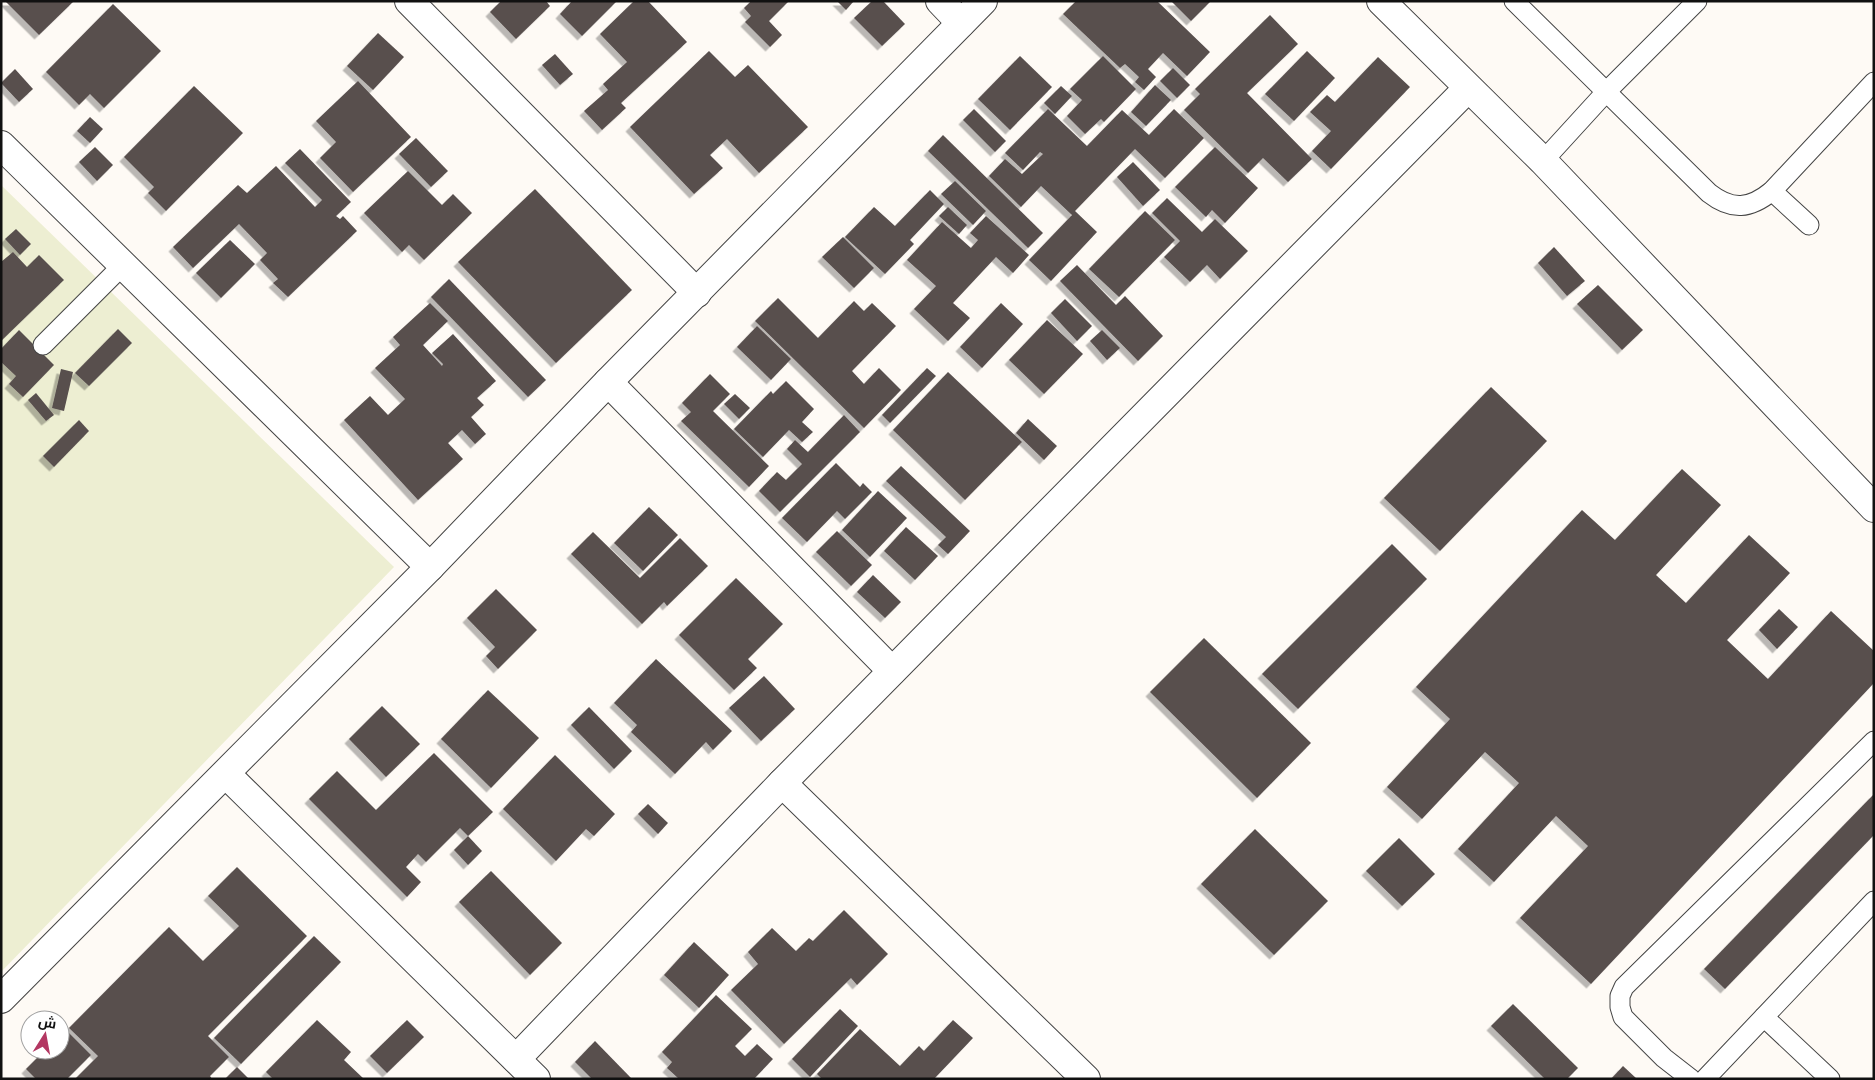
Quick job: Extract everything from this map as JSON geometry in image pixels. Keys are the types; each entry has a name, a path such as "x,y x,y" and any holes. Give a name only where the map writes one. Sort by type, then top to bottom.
{"street":[{"path":"409,1 697,294"},
{"path":"940,1 961,23"},
{"path":"1,999 430,567 608,382 697,294 983,1"},
{"path":"1381,1 1543,161 1869,494"},
{"path":"516,1059 782,783 1468,88"},
{"path":"1,145 430,567"},
{"path":"608,382 892,671"},
{"path":"226,774 536,1079"},
{"path":"782,783 1086,1079"}],"lane":[{"path":"1514,1 1720,201 1733,206 1747,205 1760,200 1772,191 1874,82"},
{"path":"1543,161 1606,92 1697,1"},
{"path":"1772,191 1809,225"},
{"path":"43,345 123,265"},
{"path":"1691,1079 1664,1058 1623,1017 1620,1002 1624,987 1874,741"},
{"path":"1705,1079 1874,901"},
{"path":"1764,1016 1830,1079"}],"green space":[{"path":"1,185 394,567 1,972"}],"building":[{"path":"5,1 74,1 39,35"},
{"path":"501,1 546,1 550,6 516,39 490,12"},
{"path":"572,1 617,1 582,36 560,14"},
{"path":"634,1 648,1 687,42 621,103 626,108 602,130 584,111 608,90 603,84 627,62 600,34"},
{"path":"751,1 789,1 769,21 782,35 770,47 745,22 751,16 744,8"},
{"path":"837,1 854,1 846,10"},
{"path":"872,1 883,1 905,24 882,46 854,18"},
{"path":"1076,1 1157,1 1210,52 1187,76 1163,53 1148,69 1156,77 1144,90 1135,82 1139,77 1125,64 1120,68 1063,14"},
{"path":"1171,1 1211,1 1191,21"},
{"path":"113,4 161,51 104,108 90,94 79,105 46,72"},
{"path":"1270,15 1298,44 1247,93 1312,159 1288,182 1263,158 1248,173 1184,110 1200,94 1195,89"},
{"path":"378,33 404,57 373,90 347,66"},
{"path":"709,51 735,77 748,65 808,127 759,173 727,139 710,155 723,168 694,194 630,127"},
{"path":"1307,51 1335,78 1294,121 1265,94"},
{"path":"555,54 573,74 560,85 542,65"},
{"path":"1020,56 1052,87 1010,130 978,99"},
{"path":"1103,56 1136,89 1104,122 1101,119 1085,134 1067,116 1082,100 1070,89"},
{"path":"1378,57 1410,87 1331,169 1312,151 1331,131 1310,112 1327,95 1335,102"},
{"path":"1173,68 1190,85 1177,98 1160,81"},
{"path":"15,69 33,89 19,102 1,83"},
{"path":"358,81 411,137 353,192 320,158 336,142 316,121"},
{"path":"1155,85 1171,100 1146,126 1131,112"},
{"path":"194,86 243,133 166,211 148,193 154,187 124,157"},
{"path":"1061,86 1072,96 1055,114 1044,103"},
{"path":"974,109 1006,141 995,152 963,120"},
{"path":"1048,109 1087,146 1122,110 1149,135 1174,109 1204,138 1165,178 1135,149 1075,211 1097,232 1051,281 1029,260 1072,215 1041,186 1021,207 989,176 1005,159 1022,174 1043,154 1040,152 1023,170 1005,153"},
{"path":"90,117 103,129 90,143 77,131"},
{"path":"943,135 1043,233 1028,248 928,151"},
{"path":"416,138 448,171 431,187 399,154"},
{"path":"95,147 113,165 97,181 79,162"},
{"path":"1215,147 1258,188 1225,223 1212,210 1206,217 1175,187"},
{"path":"300,149 351,202 336,216 340,219 343,216 357,231 288,297 273,283 278,279 260,260 267,253 239,224 193,268 173,247 238,185 247,193 276,166 315,207 322,200 285,163"},
{"path":"1133,162 1160,190 1143,206 1117,177"},
{"path":"408,171 442,205 453,194 472,213 424,260 409,245 402,252 364,213"},
{"path":"955,181 986,211 973,225 941,194"},
{"path":"535,189 632,290 556,363 458,262"},
{"path":"930,190 944,204 910,240 914,244 885,274 845,237 874,207 895,226"},
{"path":"1167,198 1202,232 1215,219 1248,251 1220,279 1207,265 1190,282 1164,257 1180,241 1152,213"},
{"path":"948,207 967,225 959,234 939,216"},
{"path":"1145,211 1175,240 1119,297 1089,269"},
{"path":"986,216 1029,255 1013,273 996,257 953,303 970,318 948,341 914,309 936,286 907,260 942,222 971,248 978,240 970,233"},
{"path":"16,229 31,244 20,255 5,239"},
{"path":"843,237 874,268 854,288 822,257"},
{"path":"230,240 255,264 221,298 196,273"},
{"path":"1554,247 1585,281 1567,296 1538,263"},
{"path":"13,252 27,267 39,255 64,280 1,341 1,262"},
{"path":"1077,265 1116,305 1125,296 1163,336 1138,361 1060,281"},
{"path":"449,279 546,380 528,397 431,297"},
{"path":"1598,285 1643,330 1622,350 1577,304"},
{"path":"778,298 818,338 854,301 864,311 872,303 896,326 852,371 864,384 879,368 901,390 864,428 755,321"},
{"path":"1065,299 1092,326 1077,341 1051,313"},
{"path":"430,303 448,321 423,345 442,366 443,364 432,353 453,334 496,381 477,398 484,405 471,417 486,434 475,444 462,430 448,443 463,459 418,500 344,420 370,396 388,415 405,399 375,368 400,345 393,337"},
{"path":"1001,303 1023,324 982,368 960,347"},
{"path":"1047,320 1083,354 1044,394 1009,360"},
{"path":"757,326 791,359 771,380 737,347"},
{"path":"118,329 132,343 89,386 75,373"},
{"path":"19,330 54,365 23,397 9,384 16,376 1,362 1,349"},
{"path":"1102,330 1120,348 1107,360 1090,341"},
{"path":"927,368 936,376 890,423 882,415"},
{"path":"61,369 73,372 64,411 52,408"},
{"path":"948,372 1022,442 965,500 893,430"},
{"path":"710,374 730,394 713,411 769,466 749,487 681,421 691,412 682,403"},
{"path":"786,381 814,409 802,422 813,432 802,442 789,430 763,457 734,429 771,391 773,394"},
{"path":"1491,387 1547,441 1440,551 1384,498"},
{"path":"36,393 54,415 46,421 28,400"},
{"path":"735,394 750,408 739,419 724,404"},
{"path":"844,415 860,432 780,512 759,491 777,472 786,480 802,464 787,449 795,440 808,452"},
{"path":"1028,419 1057,446 1044,460 1016,433"},
{"path":"79,420 89,431 54,467 43,456"},
{"path":"836,463 860,487 863,483 872,492 845,519 837,511 807,542 782,518"},
{"path":"901,466 970,531 948,554 938,545 946,537 886,481"},
{"path":"1682,469 1721,505 1656,575 1686,603 1749,535 1790,573 1727,640 1768,679 1831,611 1874,651 1874,683 1591,984 1520,918 1588,846 1556,816 1494,882 1458,849 1519,783 1485,752 1422,819 1387,787 1450,719 1416,687 1582,510 1615,540"},
{"path":"878,491 907,518 870,557 842,530"},
{"path":"649,507 678,535 643,571 614,543"},
{"path":"906,527 938,556 915,580 884,551"},
{"path":"837,531 872,565 851,586 816,552"},
{"path":"593,532 640,578 680,538 708,566 667,606 664,602 642,624 571,554"},
{"path":"1392,544 1427,579 1298,709 1262,674"},
{"path":"873,575 901,602 885,618 857,592"},
{"path":"736,578 783,624 748,659 757,668 734,690 679,635"},
{"path":"496,589 537,630 498,669 486,656 495,647 467,618"},
{"path":"1779,609 1798,627 1777,649 1759,630"},
{"path":"1204,638 1311,743 1257,798 1150,692"},
{"path":"656,659 732,731 713,750 706,742 675,774 631,732 637,725 614,703"},
{"path":"764,676 795,709 761,741 729,708"},
{"path":"488,690 539,738 491,788 441,739"},
{"path":"382,706 420,744 386,777 349,739"},
{"path":"589,707 632,751 614,769 571,725"},
{"path":"434,753 493,812 468,836 460,828 426,862 418,854 406,867 421,882 407,897 309,799 337,771 376,810"},
{"path":"555,755 615,814 594,836 586,829 556,861 503,809"},
{"path":"1874,794 1874,835 1725,989 1704,969"},
{"path":"648,804 668,823 658,834 638,814"},
{"path":"1255,829 1328,901 1274,955 1201,884"},
{"path":"468,836 482,851 468,865 454,850"},
{"path":"1399,838 1435,874 1402,906 1366,871"},
{"path":"237,867 307,936 208,1036 229,1057 210,1076 212,1079 75,1079 98,1056 70,1027 169,927 203,961 239,926 208,896"},
{"path":"491,871 562,943 530,975 459,902"},
{"path":"844,910 888,954 857,985 851,978 784,1044 731,990 758,964 748,952 772,928 796,951 809,938 813,941"},
{"path":"314,936 341,962 241,1064 214,1038"},
{"path":"694,942 729,975 699,1008 664,975"},
{"path":"716,995 752,1029 735,1046 745,1056 757,1044 773,1059 754,1079 679,1079 667,1068 672,1062 662,1052"},
{"path":"1513,1004 1578,1068 1567,1079 1545,1079 1491,1026"},
{"path":"840,1009 858,1026 810,1077 792,1059"},
{"path":"317,1020 351,1052 344,1060 364,1079 273,1079 266,1072"},
{"path":"407,1020 424,1037 387,1073 370,1056"},
{"path":"953,1020 973,1038 934,1079 822,1079 817,1074 860,1029 900,1066 919,1046 924,1051"},
{"path":"70,1034 91,1055 67,1079 36,1079 26,1069 35,1060 70,1060"},
{"path":"595,1041 632,1079 592,1079 575,1062"},
{"path":"1623,1066 1637,1079 1611,1079"},
{"path":"237,1067 249,1079 225,1079"}]}
